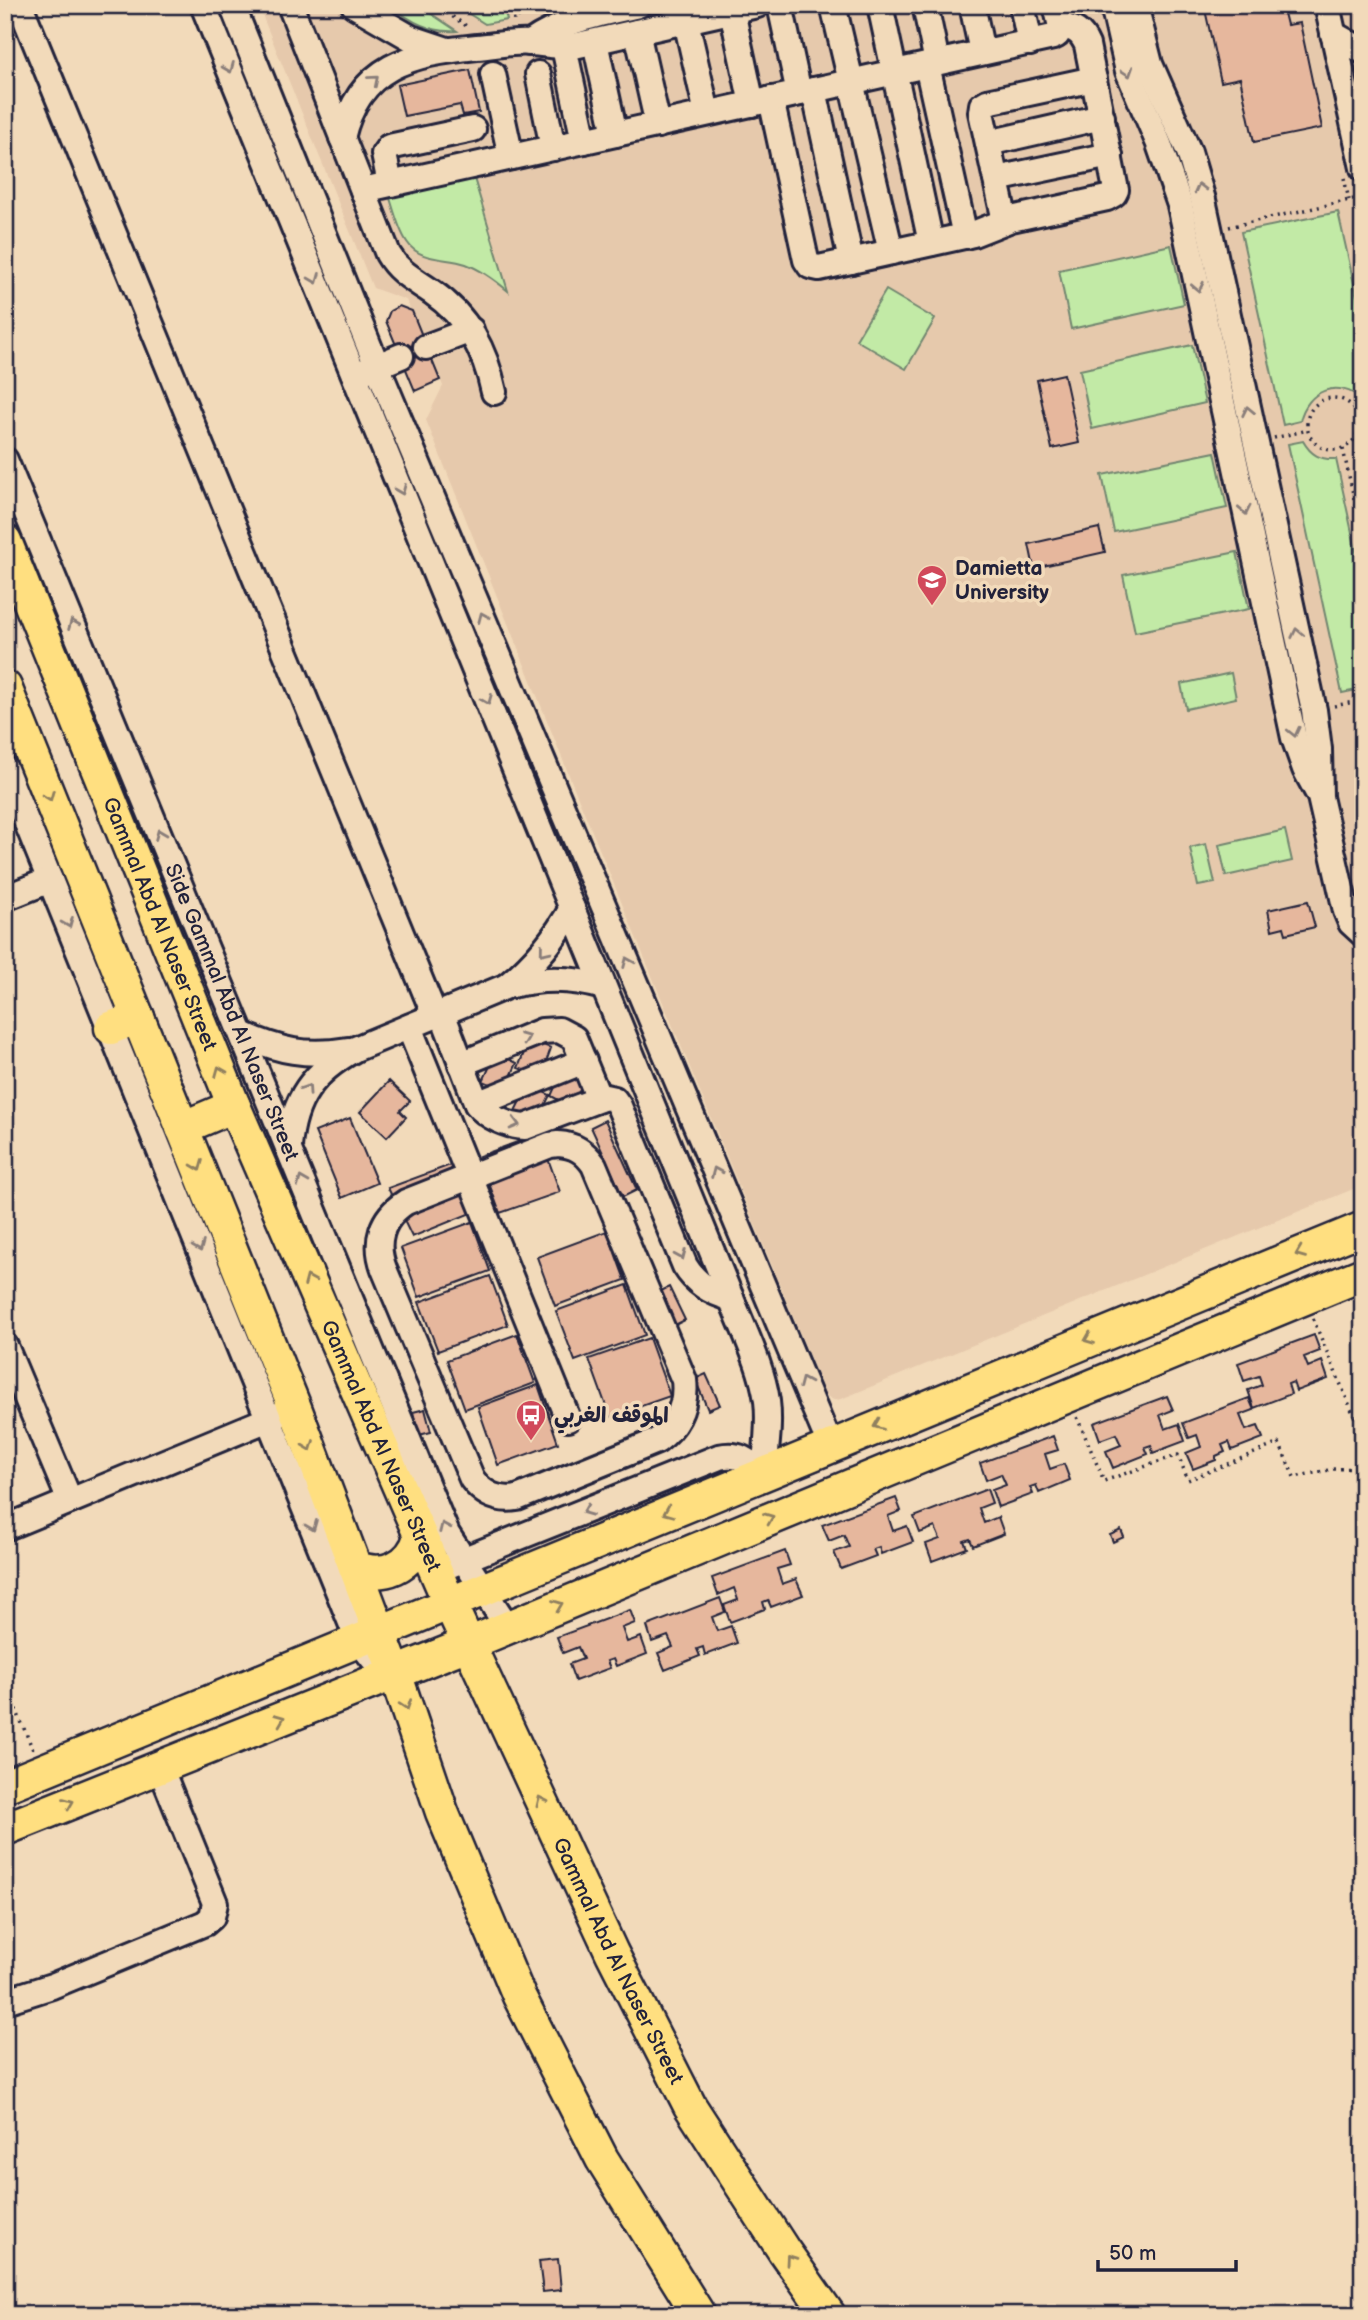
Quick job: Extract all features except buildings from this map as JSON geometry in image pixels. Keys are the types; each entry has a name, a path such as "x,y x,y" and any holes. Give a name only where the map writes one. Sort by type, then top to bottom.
{"main road":[{"name":"Gammal Abd Al Naser Street","path":"5,541 234,1106 420,1537 449,1566 449,1602 468,1644 612,1953 690,2106 829,2315"},
{"path":"5,687 18,754 124,1023 182,1128 281,1413 355,1567 368,1636 395,1674 442,1812 519,1996 602,2159 699,2315"},
{"path":"182,1128 234,1106"},
{"path":"5,1786 1363,1228"},
{"path":"5,1829 395,1674 1363,1274"},
{"path":"355,1567 363,1571 382,1572 399,1567 413,1554 420,1537"}],"street":[{"path":"20,5 477,1104 487,1114 525,1128 599,1099 610,1097 617,1102 690,1272 702,1286 731,1298"},
{"path":"204,5 763,1381 768,1424 762,1473"},
{"path":"232,5 377,366 830,1445"},
{"path":"290,5 387,254 408,277 444,300 471,330 482,349 494,392"},
{"path":"354,5 411,38 448,50"},
{"path":"530,43 549,30 570,22 638,5"},
{"path":"780,5 851,261"},
{"path":"833,5 891,252"},
{"path":"880,5 931,243"},
{"path":"925,5 932,64 965,236"},
{"path":"972,5 982,52"},
{"path":"1022,5 1030,43"},
{"path":"1112,5 1128,71 1159,144 1180,205 1294,738 1305,769 1320,797"},
{"path":"1135,5 1150,64 1180,129 1197,176 1314,710 1319,748 1320,797 1346,911 1352,923 1363,934"},
{"path":"1327,5 1363,168"},
{"path":"342,138 346,120 365,88 379,75 404,62 448,50 530,43 564,47 745,8 762,102 808,264 814,268 965,236 1005,221 1111,197 1116,186 1084,38 1059,16"},
{"path":"363,190 1030,43 1060,32 1059,16"},
{"path":"686,22 707,113"},
{"path":"637,33 658,125"},
{"path":"1333,34 1363,51"},
{"path":"595,42 615,134"},
{"path":"564,47 584,141"},
{"path":"493,74 511,158"},
{"path":"538,74 553,148"},
{"path":"1005,221 981,112 984,103 1094,79"},
{"path":"988,143 1102,117"},
{"path":"390,184 384,154 389,147 473,129"},
{"path":"996,179 1110,155"},
{"path":"426,346 471,330"},
{"path":"354,375 401,356"},
{"name":"Side Gammal Abd Al Naser Street","path":"5,460 447,1534 449,1566 482,1589 507,1626"},
{"path":"5,768 50,880 124,1023 368,1636"},
{"path":"5,898 50,880"},
{"path":"507,986 537,959 572,908"},
{"path":"288,1149 293,1118 306,1089 320,1072 355,1049 507,986 523,982 555,979 588,982 603,987"},
{"path":"409,1027 568,1419"},
{"path":"461,1064 550,1029 568,1033 574,1038 599,1099"},
{"path":"242,1034 268,1046 297,1053 326,1054 355,1049"},
{"path":"477,1104 584,1061"},
{"path":"550,1144 567,1144 583,1152 594,1165 684,1380 684,1400 672,1428 657,1441 517,1498 497,1498 482,1490 472,1479 384,1269 379,1249 382,1228 399,1207 470,1176 550,1144"},
{"path":"646,1172 674,1160"},
{"path":"5,1346 69,1501"},
{"path":"5,1528 281,1413"},
{"path":"635,1450 650,1486"},
{"path":"449,1566 727,1455 745,1458 762,1473"},
{"path":"5,2001 65,1980 205,1923 212,1917 215,1903 160,1767"}],"path":[{"path":"1210,232 1363,197"},
{"path":"1339,398 1346,401 1361,418 1355,440 1343,449 1321,447 1310,437 1307,422 1312,408 1324,399 1339,398"},
{"path":"1255,443 1308,430"},
{"path":"1343,449 1363,539"},
{"path":"1314,710 1363,700"},
{"path":"1304,1298 1363,1437"},
{"path":"1068,1395 1104,1481 1178,1455 1188,1480 1279,1443 1294,1477 1334,1469 1363,1468"},
{"path":"5,1683 41,1771"}],"shaded area":[{"name":"Damietta University","path":"258,5 1363,5 1363,1185 841,1399 828,1397 577,795 426,420 443,386 406,300 373,288"}],"green space":[{"path":"389,5 418,5 457,31 438,30 421,25"},
{"path":"455,5 503,5 507,20 485,24"},
{"path":"517,5 571,5 519,17"},
{"path":"473,175 508,291 472,266 419,253 407,242 396,219 389,195"},
{"path":"1338,212 1363,324 1363,400 1344,390 1325,391 1309,402 1300,421 1283,425 1241,232"},
{"path":"1171,245 1184,304 1071,329 1059,270"},
{"path":"886,290 935,319 906,369 856,340"},
{"path":"1192,345 1205,403 1092,429 1080,370"},
{"path":"1303,441 1316,456 1336,459 1363,583 1363,672 1357,690 1342,693 1288,444"},
{"path":"1215,452 1227,508 1114,532 1102,475"},
{"path":"1237,552 1249,609 1135,632 1123,575"},
{"path":"1231,673 1236,698 1186,709 1181,684"},
{"path":"1285,830 1292,861 1226,876 1219,845"},
{"path":"1206,844 1215,883 1198,886 1190,848"}],"place":[{"name":"Damietta University","path":"932,607"},
{"name":"الموقف الغربي","path":"531,1442"}]}
